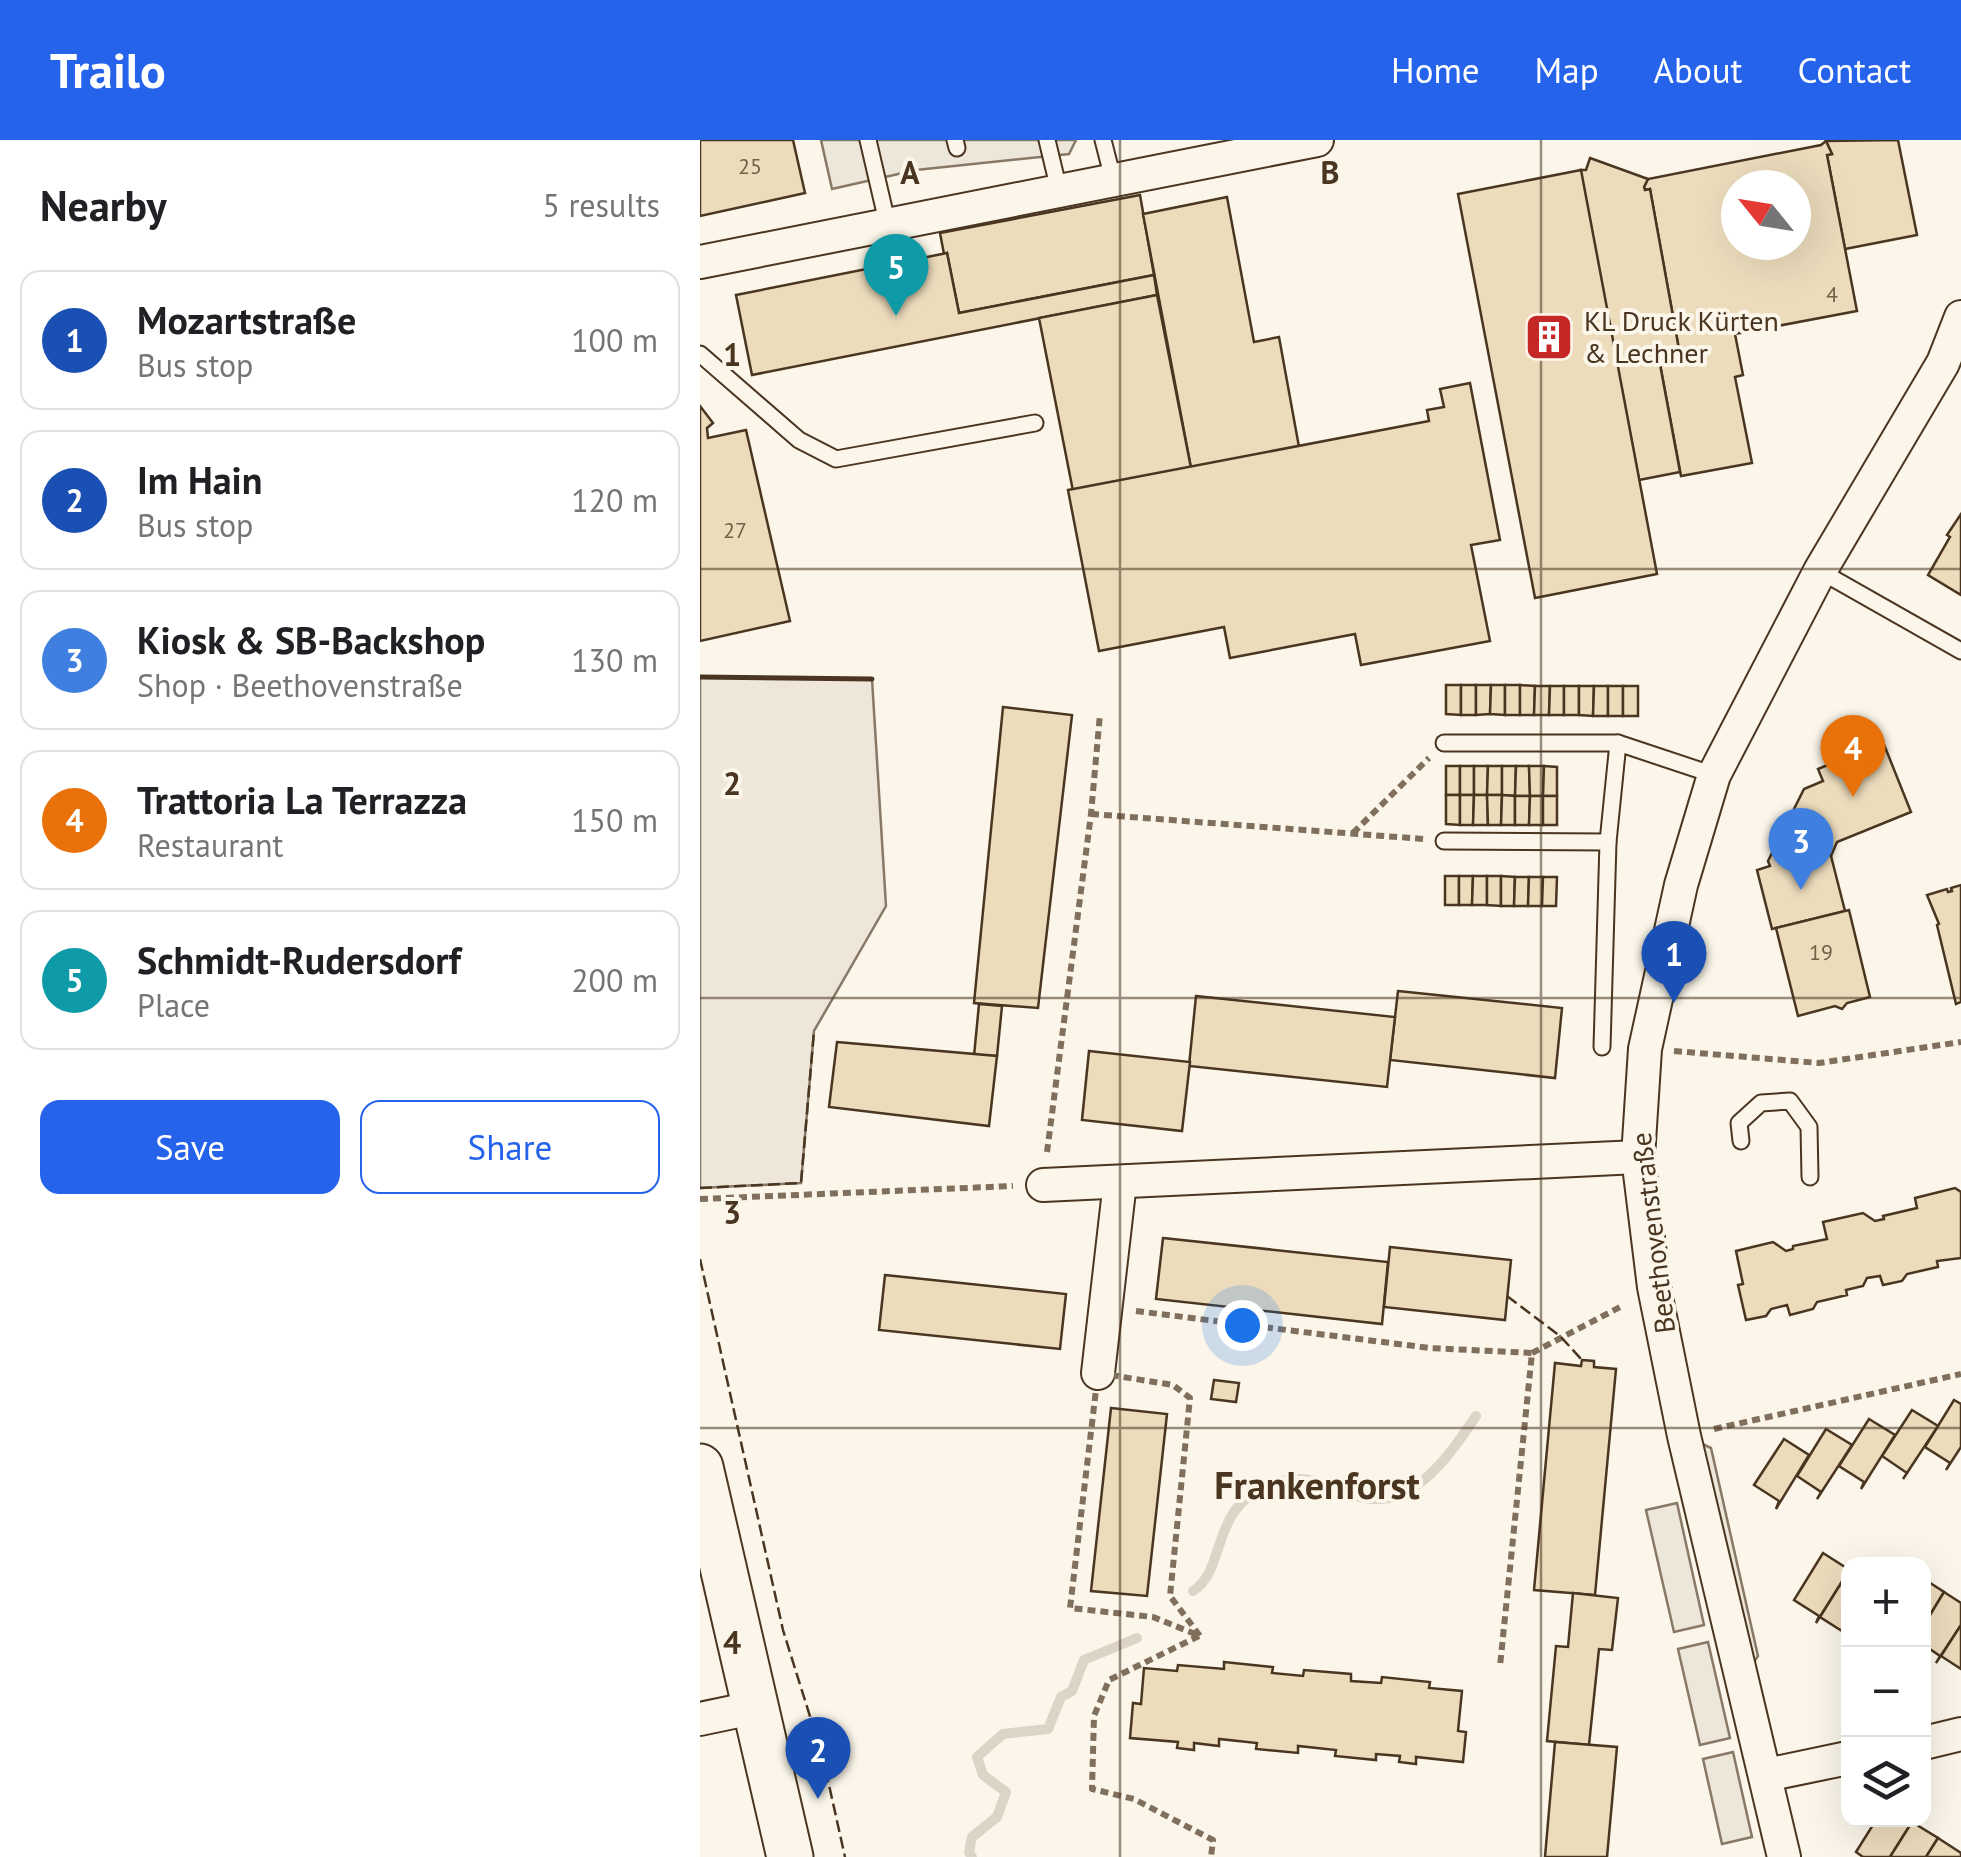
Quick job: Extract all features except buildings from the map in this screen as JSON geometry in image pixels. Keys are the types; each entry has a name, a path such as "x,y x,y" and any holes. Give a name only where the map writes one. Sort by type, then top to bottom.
{"main road":[{"path":"700,1467 790,1857"}],"street":[{"path":"700,262 1317,140"},
{"name":"Beethovenstraße","path":"1784,1857 1684,1436 1654,1287 1638,1157 1645,1049 1681,885 1714,775 1820,570 1942,363 1961,316"},
{"path":"1043,1185 1638,1157"},
{"path":"1098,1373 1120,1182"},
{"path":"700,1719 757,1708"},
{"path":"1931,1741 1961,1734"},
{"path":"1766,1775 1841,1759"}],"lane":[{"path":"868,140 888,226"},
{"path":"1047,140 1058,190"},
{"path":"1103,140 1113,179"},
{"path":"700,354 799,440 836,459 1034,423"},
{"path":"1820,570 1961,651"},
{"path":"1444,743 1618,743 1714,775"},
{"path":"1602,1048 1608,842 1618,743"},
{"path":"1444,840 1608,842"},
{"path":"1741,1141 1740,1123 1761,1103 1790,1102 1809,1128 1810,1176"}],"path":[{"path":"700,1198 1043,1185 1091,814 1100,714"},
{"path":"1352,834 1444,743"},
{"path":"1091,814 1444,840"},
{"path":"1645,1049 1819,1064 1961,1042"},
{"path":"1106,1308 1430,1348 1532,1353 1654,1287"},
{"path":"1500,1666 1532,1353"},
{"path":"1098,1373 1173,1386 1190,1398 1170,1596 1200,1636 1153,1617 1070,1608 1098,1373"},
{"path":"1684,1436 1961,1374"},
{"path":"1200,1636 1109,1680 1094,1716 1092,1789 1134,1800 1213,1840 1210,1857"}],"shaded area":[{"path":"821,140 1076,140 1069,154 916,170 832,189"},
{"path":"700,677 872,679 886,906 814,1031 801,1183 700,1188"},
{"path":"1698,1442 1711,1448 1758,1656 1750,1668"},
{"path":"1677,1503 1704,1625 1674,1632 1646,1510"},
{"path":"1708,1642 1730,1738 1700,1745 1678,1649"},
{"path":"1733,1752 1752,1837 1722,1844 1703,1759"}],"waterway":[{"path":"1193,1591 1211,1568 1237,1508 1251,1495 1271,1484 1302,1479 1372,1499 1391,1498 1425,1479 1440,1465 1476,1416"},
{"path":"972,1857 972,1837 997,1817 1006,1792 983,1775 977,1757 1003,1734 1048,1729 1061,1697 1072,1691 1084,1660 1137,1638"}],"fence":[{"path":"700,1188 801,1183 814,1031"},
{"path":"700,1259 783,1630 823,1758 845,1857"},
{"path":"1507,1296 1560,1336 1582,1360"}],"wall":[{"path":"700,677 872,679"}],"place":[{"name":"Schmidt-Rudersdorf","path":"896,316"},
{"name":"KL Druck Kürten & Lechner","path":"1549,337"},
{"name":"Trattoria La Terrazza","path":"1853,797"},
{"name":"Kiosk & SB-Backshop","path":"1801,890"},
{"name":"Mozartstraße","path":"1674,1003"},
{"name":"Im Hain","path":"818,1799"}],"district":[{"name":"Frankenforst","path":"1317,1486"}]}
